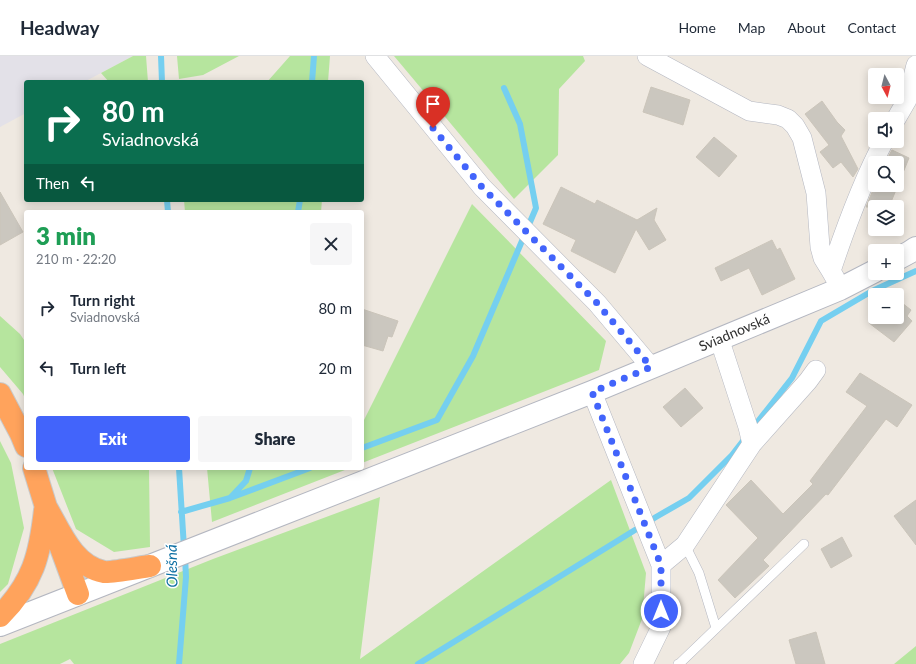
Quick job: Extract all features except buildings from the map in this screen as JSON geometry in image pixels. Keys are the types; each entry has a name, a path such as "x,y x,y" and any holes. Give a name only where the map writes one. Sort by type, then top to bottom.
{"highway":[{"path":"0,394 24,441"},
{"path":"35,470 46,507 78,594"},
{"path":"46,507 68,545 83,563 105,572 150,566"},
{"path":"0,616 12,605 31,576 42,542 46,507"}],"street":[{"path":"374,56 482,187 597,303 651,367"},
{"path":"647,56 749,111 778,115 788,119 795,126 802,138 816,193 820,247 823,258 836,280"},
{"path":"900,112 907,100 916,65"},
{"path":"836,280 840,243 880,148"},
{"path":"904,255 916,248"},
{"name":"Sviadnovská","path":"0,625 592,392 719,338 836,280 868,272"},
{"path":"719,338 751,436"},
{"path":"661,565 685,545 751,436 808,381 816,370"},
{"path":"592,392 661,565 661,627 646,663"}],"lane":[{"path":"678,664 804,544"},
{"path":"685,545 699,573 716,628"}],"shaded area":[{"path":"0,56 133,56 88,80 24,80 24,114 0,127"}],"green space":[{"path":"133,56 146,56 148,80 107,80 101,73"},
{"path":"177,56 239,56 203,75 179,79"},
{"path":"290,56 330,56 328,80 269,80"},
{"path":"394,56 583,56 585,61 559,89 558,155 514,199"},
{"path":"184,202 322,202 321,210 185,210"},
{"path":"472,204 606,341 599,370 364,462 364,420"},
{"path":"0,316 20,334 24,340 24,396 0,367"},
{"path":"0,441 11,463 24,528 8,584 0,592"},
{"path":"53,470 149,470 150,547 114,552 76,529"},
{"path":"207,470 345,470 212,522"},
{"path":"611,480 646,573 642,619 629,653 620,664 74,664 70,659 60,664 0,664 0,644 213,559 380,497 360,659"},
{"path":"916,646 916,664 894,664"}],"waterway":[{"name":"Olešná","path":"161,56 162,80"},
{"path":"312,80 314,56"},
{"path":"364,447 437,420 473,356 536,208 520,124 504,88"},
{"name":"Olešná","path":"167,202 168,210"},
{"path":"298,210 300,202"},
{"path":"752,429 792,378 821,321 872,291 916,271"},
{"path":"418,664 689,498 732,455 746,437"},
{"name":"Olešná","path":"179,470 184,548"},
{"path":"230,498 246,481 249,470"},
{"path":"181,512 230,498 305,470"},
{"name":"Olešná","path":"179,664 186,577 185,557"}],"route":[{"path":"433,128 482,187 597,303 651,367 592,392 661,565 661,611"}]}
